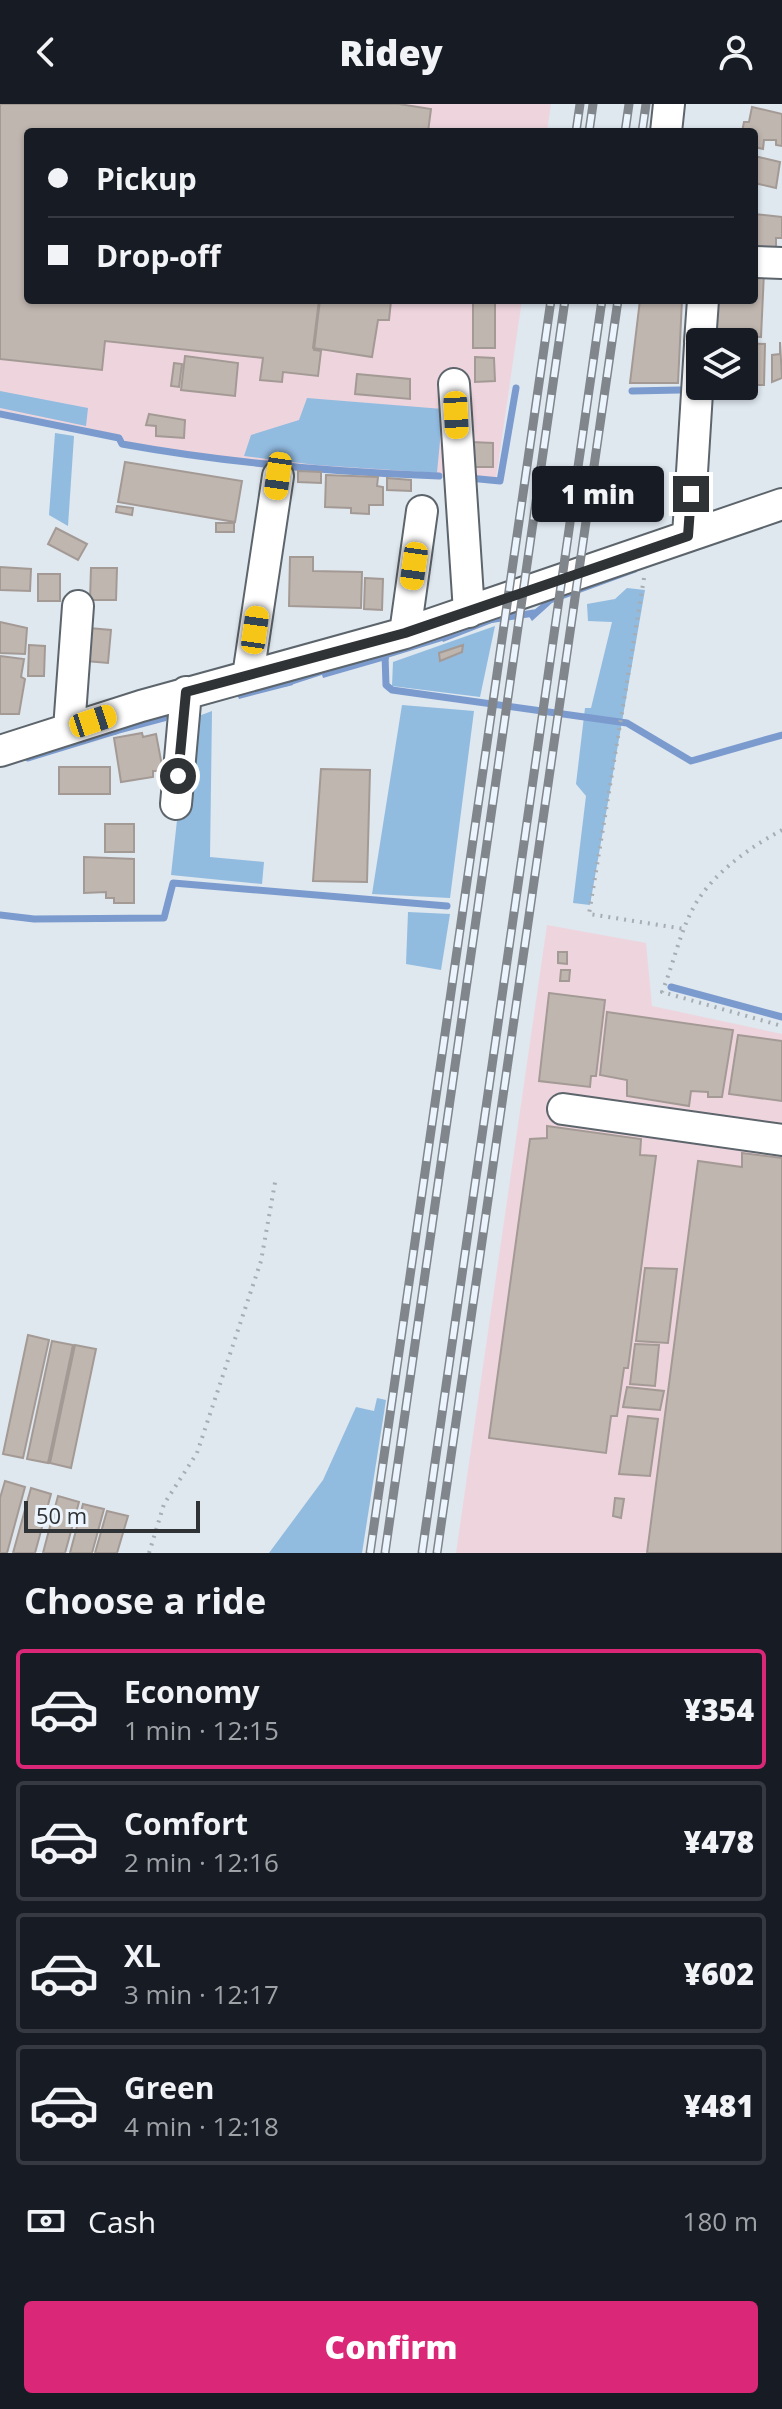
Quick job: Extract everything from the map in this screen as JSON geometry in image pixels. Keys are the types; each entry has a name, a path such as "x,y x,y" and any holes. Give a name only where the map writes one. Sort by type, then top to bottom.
{"street":[{"path":"666,128 669,104"},
{"path":"758,262 782,263"},
{"path":"701,328 703,304"},
{"path":"454,384 469,612"},
{"path":"688,536 696,400"},
{"path":"248,676 278,476"},
{"path":"0,751 186,692 405,633 782,504"},
{"path":"405,633 422,511"},
{"path":"69,729 78,606"},
{"path":"176,804 186,692"},
{"path":"563,1109 782,1140"}],"path":[{"path":"640,553 645,582 589,914 685,929"},
{"path":"782,830 723,871 696,904 662,992 782,1026"},
{"path":"149,1553 164,1504 197,1453 261,1261 276,1177"}],"shaded area":[{"path":"0,104 551,104 548,128 24,128 24,304 521,304 496,478 356,470 206,455 125,442 120,435 0,410"},
{"path":"0,391 88,408 86,426 0,408"},
{"path":"307,398 443,409 437,473 316,465 244,456 251,435 299,420"},
{"path":"55,433 74,436 68,526 49,515"},
{"path":"636,567 637,572 552,603 532,621 528,615 549,598"},
{"path":"627,588 645,590 590,905 573,903 586,796 576,784 585,708 591,708 612,622 588,621 587,604 615,599"},
{"path":"495,615 497,621 443,642 440,636"},
{"path":"495,626 480,697 392,686 393,662"},
{"path":"387,651 389,659 323,678 320,668"},
{"path":"291,676 293,685 239,699 235,690"},
{"path":"402,705 474,711 450,898 372,894"},
{"path":"170,710 166,721 110,736 108,730"},
{"path":"212,711 210,857 264,862 262,884 171,875 188,720"},
{"path":"408,912 450,914 441,970 406,964"},
{"path":"547,925 646,943 652,1006 782,1034 782,1553 456,1553"},
{"path":"377,1398 386,1400 362,1553 269,1553 323,1480 356,1407 374,1411"}],"building":[{"path":"0,104 399,104 431,109 429,128 24,128 24,304 320,304 314,350 321,351 318,376 283,372 282,382 260,380 263,358 105,341 102,370 0,359"},
{"path":"752,107 782,114 782,146 776,145 776,140 764,140 763,149 758,148 758,128 743,128 744,122 749,122"},
{"path":"758,157 780,162 776,188 758,184"},
{"path":"758,214 782,217 782,238 776,238 776,250 758,248"},
{"path":"758,271 764,272 761,337 758,337 758,328 711,328 712,304 758,304"},
{"path":"318,304 391,304 389,320 378,320 372,357 313,348"},
{"path":"473,304 495,304 495,348 473,348"},
{"path":"640,304 682,304 678,383 630,383"},
{"path":"780,342 782,378 772,382 772,355 780,354"},
{"path":"758,344 765,344 764,385 758,385"},
{"path":"185,356 238,363 235,396 181,390"},
{"path":"475,357 494,358 495,381 475,382"},
{"path":"174,363 182,364 179,387 171,386"},
{"path":"357,374 410,379 410,399 355,394"},
{"path":"149,414 185,420 184,438 156,436 156,426 146,425"},
{"path":"471,442 493,443 493,467 472,467"},
{"path":"125,462 242,481 235,522 118,502"},
{"path":"298,471 321,472 321,483 298,482"},
{"path":"326,475 378,477 377,486 383,487 383,505 369,505 369,514 351,513 351,508 325,507"},
{"path":"387,478 411,480 411,491 387,490"},
{"path":"117,506 133,508 132,515 116,512"},
{"path":"216,523 234,523 234,532 216,532"},
{"path":"56,528 87,544 78,560 48,544"},
{"path":"290,557 313,557 313,571 362,572 361,608 289,606"},
{"path":"0,567 31,569 30,591 0,590"},
{"path":"91,568 117,568 116,600 90,600"},
{"path":"38,574 60,574 60,601 38,601"},
{"path":"365,578 383,579 382,610 364,609"},
{"path":"0,622 27,628 25,654 0,653"},
{"path":"89,628 111,630 108,663 86,661"},
{"path":"29,645 45,646 44,676 28,676"},
{"path":"463,645 462,652 440,661 439,653"},
{"path":"0,656 24,659 21,677 25,679 19,714 0,714"},
{"path":"142,733 143,737 156,734 163,771 153,771 153,777 121,782 114,738"},
{"path":"59,767 110,767 110,794 59,794"},
{"path":"321,769 370,770 367,882 313,881"},
{"path":"105,824 134,824 134,852 105,852"},
{"path":"84,857 134,859 134,903 114,903 114,898 106,898 106,892 84,893"},
{"path":"558,952 567,952 567,964 558,963"},
{"path":"561,970 570,970 569,981 560,981"},
{"path":"549,993 605,1000 596,1076 591,1076 590,1087 539,1081"},
{"path":"607,1012 733,1030 722,1097 708,1097 708,1092 691,1091 689,1106 627,1096 627,1080 600,1075"},
{"path":"738,1035 782,1041 782,1101 729,1094"},
{"path":"547,1126 641,1139 640,1155 656,1156 628,1368 624,1368 617,1416 611,1416 606,1453 489,1438 530,1139 547,1138"},
{"path":"742,1153 782,1158 782,1553 647,1553 698,1161 742,1167"},
{"path":"645,1268 677,1269 668,1343 636,1341"},
{"path":"28,1335 49,1340 23,1458 3,1454"},
{"path":"52,1341 73,1345 48,1463 27,1459"},
{"path":"635,1344 659,1345 655,1386 630,1384"},
{"path":"75,1345 96,1349 71,1468 50,1463"},
{"path":"627,1387 664,1391 660,1410 623,1407"},
{"path":"628,1416 658,1419 650,1476 619,1474"},
{"path":"5,1481 25,1487 7,1553 0,1553 0,1498"},
{"path":"31,1488 51,1494 35,1553 13,1553"},
{"path":"58,1496 79,1502 65,1553 43,1553"},
{"path":"615,1498 624,1499 621,1518 613,1516"},
{"path":"83,1504 104,1509 92,1553 70,1553"},
{"path":"107,1511 128,1516 117,1553 95,1553"}],"waterway":[{"path":"469,478 500,481 516,388"},
{"path":"632,391 680,390"},
{"path":"0,414 119,438 122,444 201,456 319,469 439,476"},
{"path":"488,620 534,613"},
{"path":"382,656 450,635"},
{"path":"385,655 386,685 392,690 627,723 691,761 782,735"},
{"path":"286,683 323,671"},
{"path":"28,758 116,731"},
{"path":"0,915 34,919 164,918 173,883 447,906"},
{"path":"671,987 782,1017"}],"railway":[{"path":"577,128 580,104"},
{"path":"590,128 593,104"},
{"path":"626,128 629,104"},
{"path":"643,128 646,104"},
{"path":"370,1553 550,304"},
{"path":"385,1553 564,304"},
{"path":"422,1553 601,304"},
{"path":"437,1553 617,304"}],"route":[{"path":"178,776 186,692 405,633 688,536 691,494"}]}
